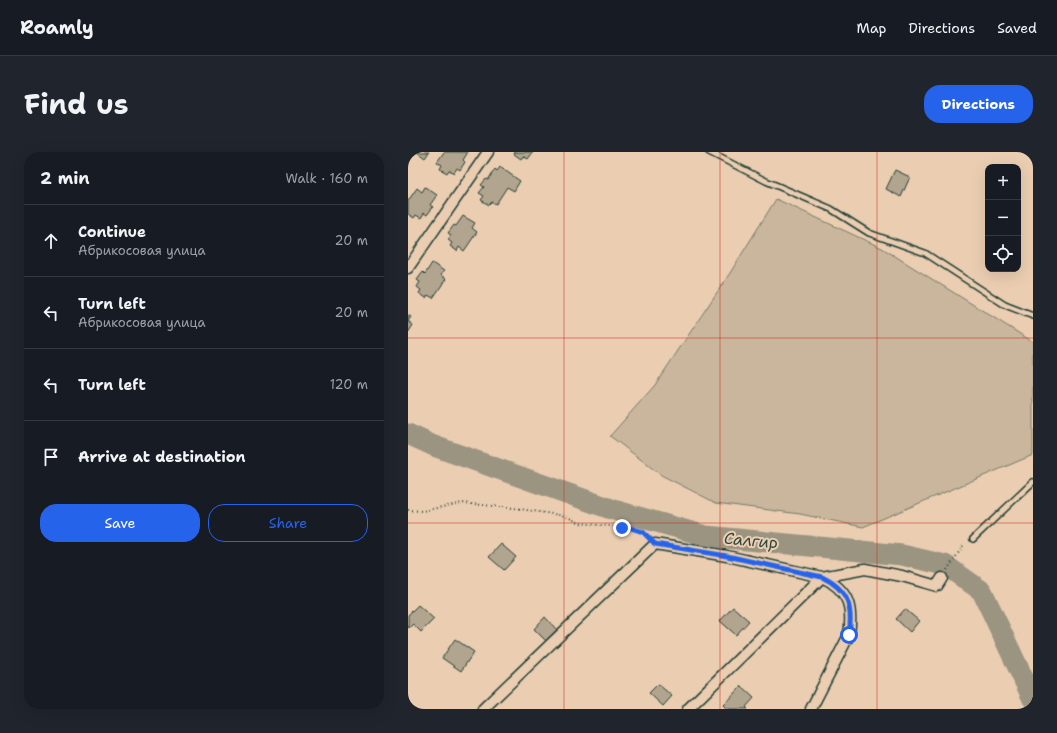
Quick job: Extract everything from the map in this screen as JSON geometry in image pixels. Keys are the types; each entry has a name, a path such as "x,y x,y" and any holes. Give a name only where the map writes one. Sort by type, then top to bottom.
{"street":[{"path":"408,268 488,152"},
{"path":"483,709 655,544 727,556 822,577 833,582 842,591 848,601 851,613 849,635 811,709"},
{"path":"688,709 822,577 865,570 902,576 937,586 942,578"}],"lane":[{"path":"709,152 766,181 831,209 869,233 925,253 1005,306 1033,316"},
{"path":"973,539 1033,482"}],"path":[{"path":"408,510 422,511 462,503 514,508 565,516 580,523 631,528 643,532 655,544"},
{"path":"942,578 963,546"}],"shaded area":[{"path":"776,199 882,248 1033,342 1033,455 863,527 800,514 716,503 661,475 610,436 655,385 730,273"}],"building":[{"path":"417,152 429,152 425,158"},
{"path":"444,152 468,152 463,160 465,162 460,170 457,168 454,173 449,170 447,173 440,169 442,165 437,162"},
{"path":"515,152 533,152 528,159 523,156 521,159 514,154"},
{"path":"500,167 520,181 514,191 507,187 496,204 492,202 489,205 481,200 484,196 479,193 484,187 481,185 486,179 488,180 495,169 497,171"},
{"path":"895,170 910,177 901,197 886,189"},
{"path":"425,187 437,195 430,205 433,207 427,215 424,213 421,218 416,215 414,218 408,214 408,201 417,188 422,192"},
{"path":"463,216 475,223 472,228 477,232 464,251 459,247 457,251 450,246 452,243 448,240 451,235 448,233 454,225 456,226"},
{"path":"432,263 444,271 441,275 446,279 433,298 428,295 426,298 419,293 421,290 417,287 420,282 417,280 423,272 425,274"},
{"path":"408,321 413,325 408,333"},
{"path":"501,544 516,557 504,570 489,557"},
{"path":"418,605 434,619 421,632 413,624 409,628 408,627 408,615"},
{"path":"733,607 749,621 736,635 720,621"},
{"path":"905,609 919,621 910,632 896,619"},
{"path":"545,617 557,630 546,641 534,629"},
{"path":"455,639 474,652 461,671 442,658"},
{"path":"658,684 672,696 663,706 649,693"},
{"path":"741,686 754,698 746,707 748,709 727,709 723,705"}],"waterway":[{"name":"Салгир","path":"408,434 434,446 614,510 706,536 902,555 945,565 982,591 1033,699"}],"route":[{"path":"622,528 631,528 643,532 651,538 655,544 727,556 822,577 833,582 842,591 848,601 851,613 849,635"}]}
